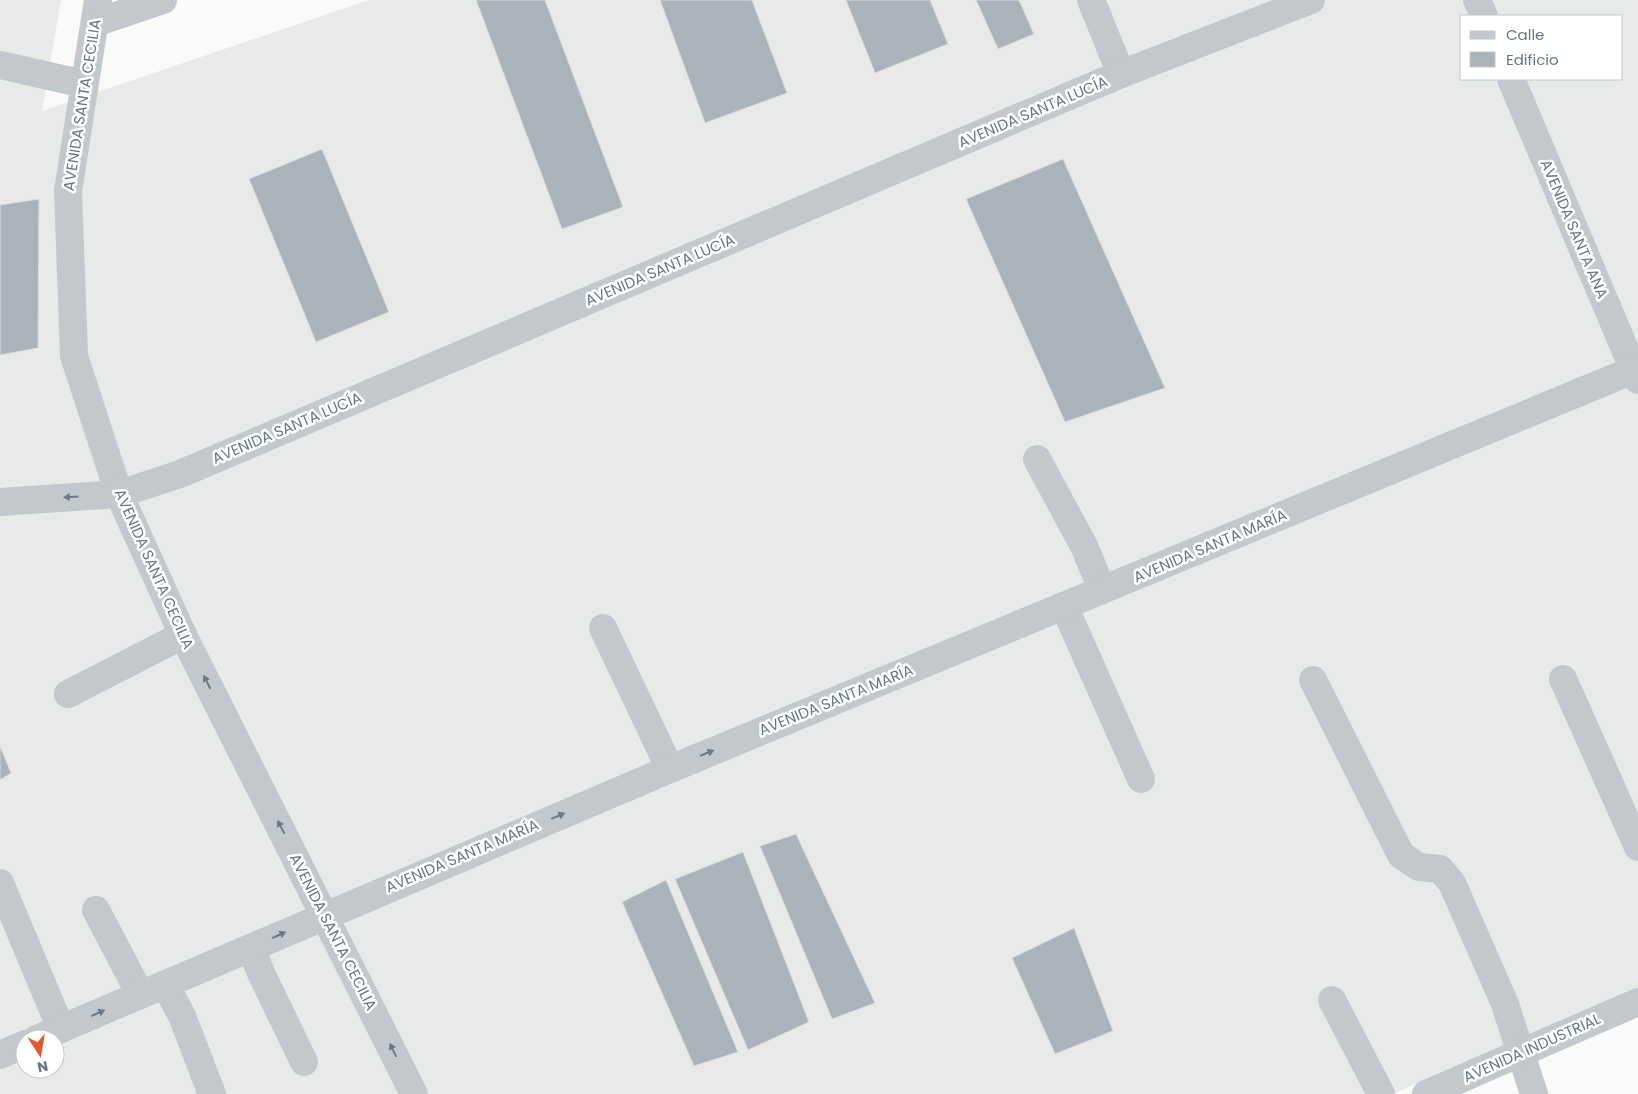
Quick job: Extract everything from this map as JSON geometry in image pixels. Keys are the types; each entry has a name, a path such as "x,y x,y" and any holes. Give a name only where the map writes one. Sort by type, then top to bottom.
{"street":[{"path":"97,11 163,0"},
{"path":"1091,0 1121,74"},
{"name":"AVENIDA SANTA LUCÍA","path":"0,502 119,494 180,474 1121,74 1311,0"},
{"path":"1477,0 1484,15"},
{"name":"AVENIDA SANTA CECILIA","path":"97,11 68,191 74,356 119,494 183,635 414,1094"},
{"path":"0,65 84,84"},
{"name":"AVENIDA SANTA ANA","path":"1510,80 1637,373"},
{"name":"AVENIDA SANTA MARÍA","path":"60,1029 251,948 325,914 670,769 1102,590 1637,373"},
{"path":"1037,459 1084,548 1102,590"},
{"path":"1064,606 1141,779"},
{"path":"604,628 670,769"},
{"path":"68,694 183,635"},
{"path":"1563,679 1638,847"},
{"path":"1313,680 1401,855 1419,867 1440,869 1452,882 1505,1004 1534,1094"},
{"path":"0,883 47,1029"},
{"path":"96,910 140,994"},
{"path":"251,948 304,1062"},
{"path":"165,984 182,1016 212,1094"},
{"path":"1332,1000 1381,1094"},
{"name":"AVENIDA INDUSTRIAL","path":"1426,1094 1638,1002"},
{"path":"0,1055 15,1048"}],"shaded area":[{"path":"0,0 61,0 42,111 369,0 1638,0 1638,988 1392,1094 0,1094"}],"building":[{"path":"476,0 545,0 623,207 562,229"},
{"path":"660,0 752,0 787,93 705,123"},
{"path":"846,0 930,0 948,44 875,73"},
{"path":"976,0 1019,0 1034,34 998,49"},
{"path":"322,149 389,312 316,342 249,179"},
{"path":"1063,159 1165,388 1065,422 966,199"},
{"path":"39,199 38,348 0,355 0,205"},
{"path":"0,746 11,773 0,780"},
{"path":"796,834 875,1003 832,1019 760,846"},
{"path":"743,852 809,1022 748,1050 675,879"},
{"path":"666,880 738,1052 694,1066 622,902"},
{"path":"1074,928 1113,1031 1055,1054 1012,958"}]}
